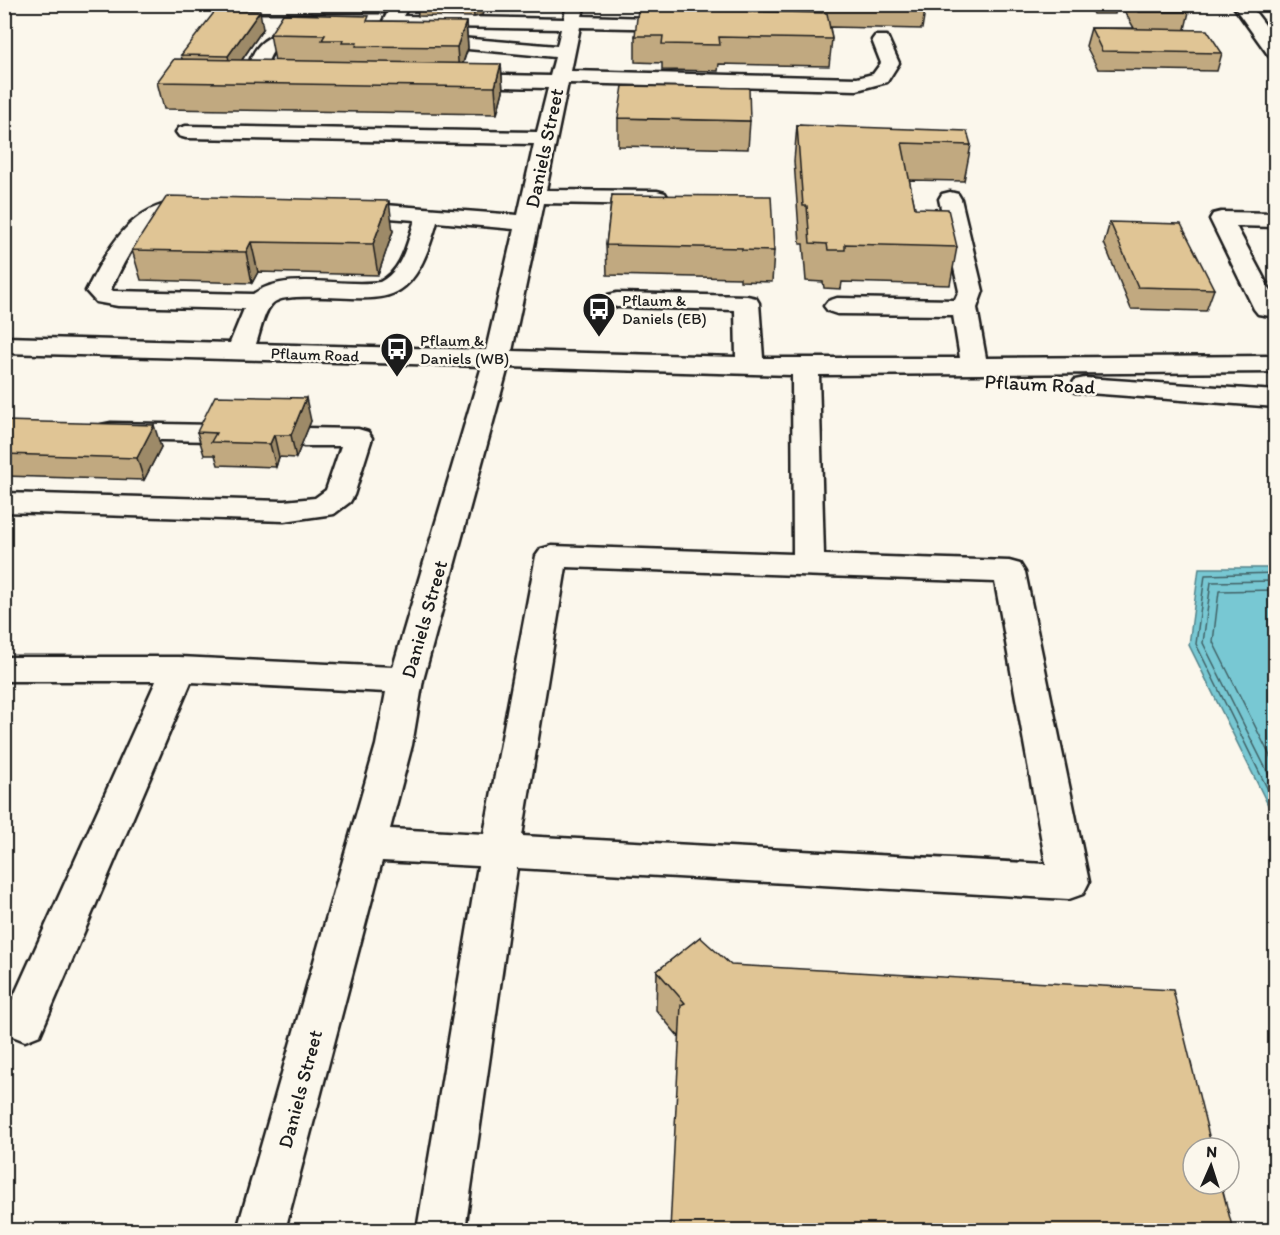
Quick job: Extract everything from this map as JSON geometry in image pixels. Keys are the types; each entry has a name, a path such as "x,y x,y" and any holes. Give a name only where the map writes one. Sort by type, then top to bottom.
{"street":[{"path":"511,23 518,4"},
{"path":"749,25 783,23 797,18 816,4"},
{"path":"1240,4 1268,31 1275,52"},
{"path":"245,7 399,7 392,21 511,23 573,17 700,24"},
{"name":"Daniels Street","path":"261,1230 394,745 406,680 497,359 573,17"},
{"path":"313,76 266,73 257,67 258,60 267,43 277,39 338,38"},
{"path":"394,39 468,42 525,51 565,52"},
{"path":"439,80 559,79 857,84 880,78 890,63 881,40"},
{"path":"186,132 546,138"},
{"path":"533,196 672,199"},
{"path":"950,199 971,291 964,308 975,367"},
{"path":"320,208 428,214 527,223"},
{"path":"219,209 174,211 153,216 137,229 119,252 98,291 105,297 118,299 259,302"},
{"path":"240,352 259,302 264,296 281,291 366,290 387,287 398,282 411,264 428,214"},
{"path":"1275,220 1221,219 1267,309 1275,309"},
{"path":"617,300 747,303 750,366"},
{"path":"837,306 964,308"},
{"name":"Pflaum Road","path":"4,345 805,367 1275,364"},
{"path":"805,367 809,565"},
{"name":"Pflaum Road","path":"805,367 1275,399"},
{"path":"88,436 137,439 214,433"},
{"path":"4,502 65,491 112,492 284,511 323,507 339,495 358,438 304,437"},
{"path":"367,844 500,851 1069,882 1009,572 552,556 500,851 441,1230"},
{"path":"4,669 179,669 406,680"},
{"path":"24,1021 179,669"}],"water":[{"path":"1199,568 1275,568 1275,819 1189,645"}],"building":[{"path":"1134,4 1184,4 1189,12 1139,12"},
{"path":"638,9 827,13 832,39 719,37 720,45 662,44 663,36 635,36"},
{"path":"216,10 260,11 228,56 181,55"},
{"path":"283,14 369,16 367,21 466,22 457,47 356,46 357,43 342,43 343,40 322,40 325,35 270,34"},
{"path":"1091,28 1207,30 1222,53 1102,51"},
{"path":"174,59 501,64 495,87 157,82"},
{"path":"623,86 749,88 750,121 618,118"},
{"path":"797,125 967,131 971,145 902,143 915,208 948,209 957,247 845,244 845,250 828,250 827,244 810,243 807,206 803,206"},
{"path":"612,195 771,196 774,251 742,250 742,248 606,245"},
{"path":"167,196 389,201 373,244 251,242 246,252 132,250"},
{"path":"1110,222 1181,224 1214,289 1138,287"},
{"path":"215,396 306,398 291,435 274,435 270,444 211,442 216,433 197,432"},
{"path":"4,421 154,425 137,458 4,454"},
{"path":"700,937 731,965 1173,990 1209,1136 1181,1136 1181,1196 1224,1196 1233,1230 670,1230 681,1005 685,1003 657,971"}],"place":[{"name":"Pflaum & Daniels (EB)","path":"599,338"},
{"name":"Pflaum & Daniels (WB)","path":"397,378"}]}
